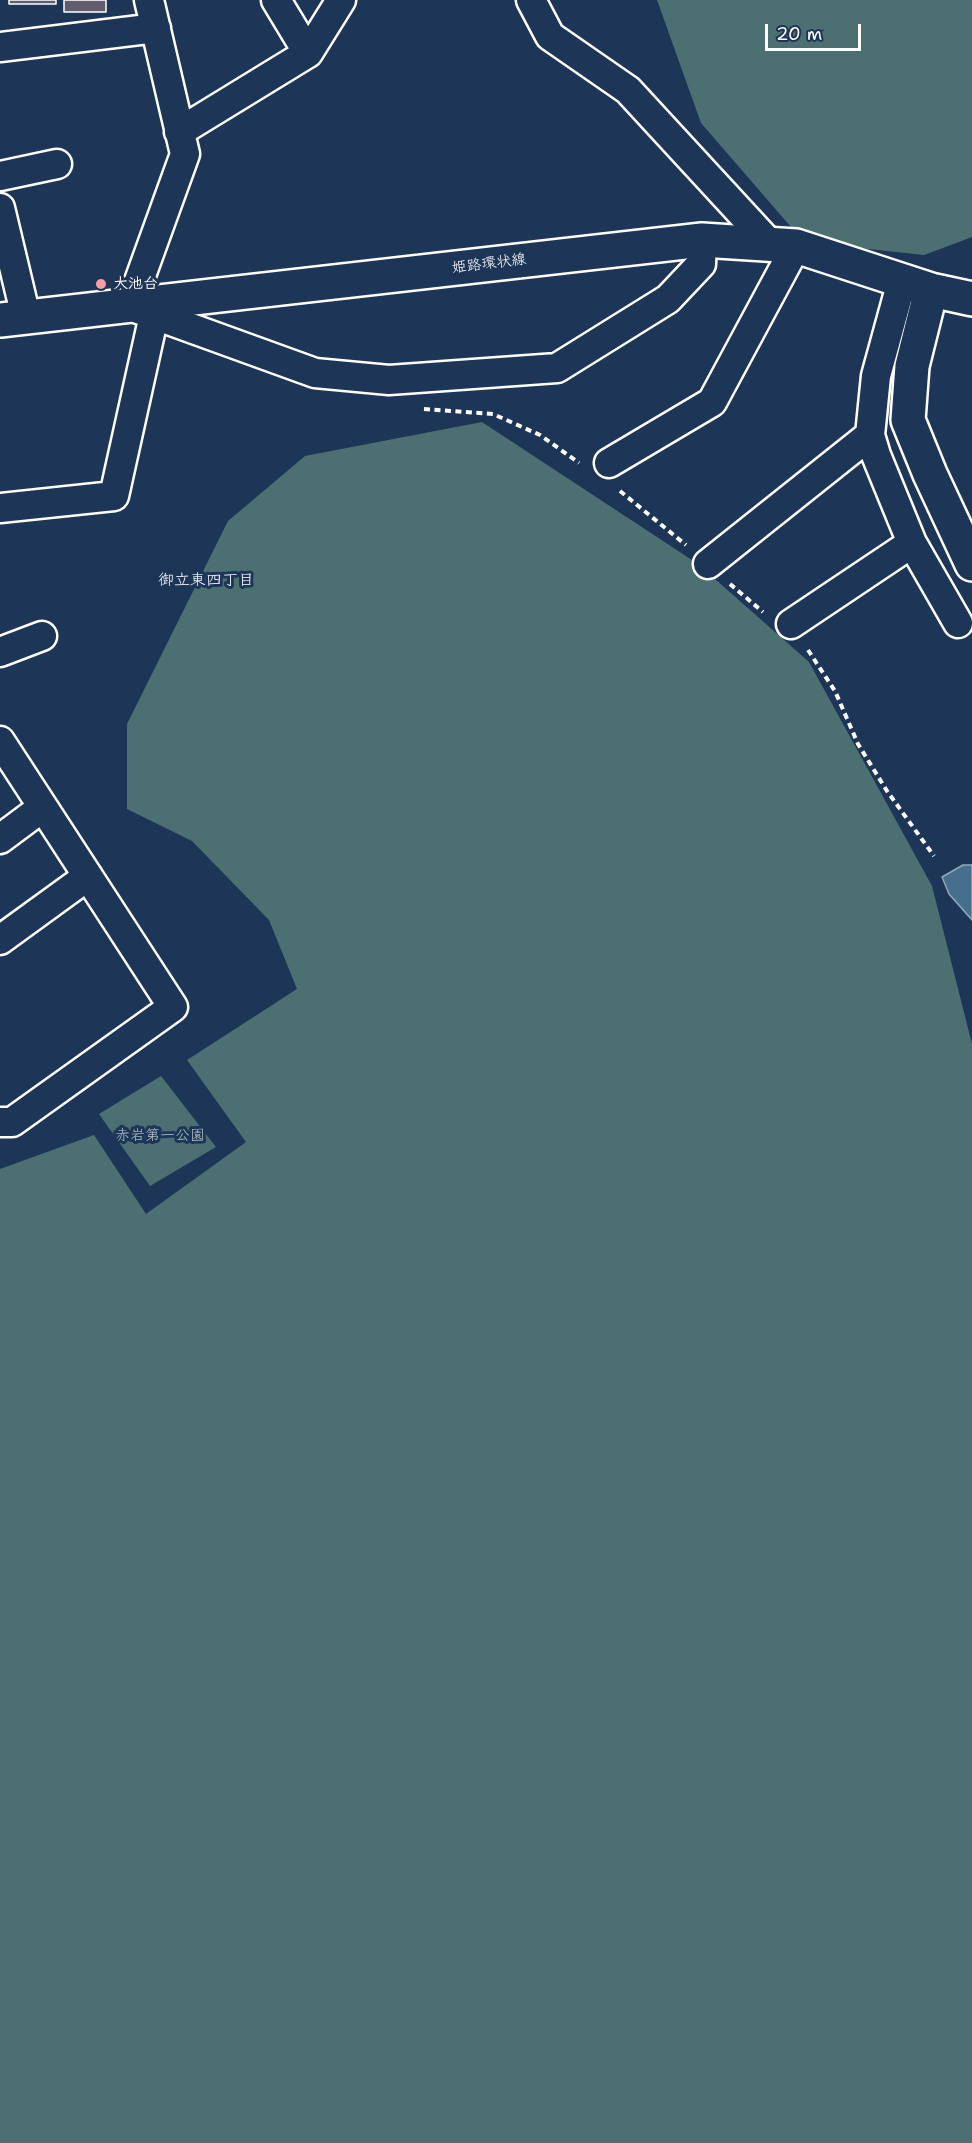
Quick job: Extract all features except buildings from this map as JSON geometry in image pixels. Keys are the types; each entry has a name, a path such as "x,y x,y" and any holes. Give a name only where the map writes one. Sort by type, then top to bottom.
{"main road":[{"name":"姫路環状線","path":"13,319 142,310 702,240 783,244 916,285 972,299"},
{"path":"916,285 908,420 930,474 972,564"}],"street":[{"path":"0,508 114,496 142,310 184,154 149,0"},
{"path":"276,0 308,53"},
{"path":"179,132 308,53 341,0"},
{"path":"531,0 550,36 628,90 783,244 712,402 609,463"},
{"path":"0,47 156,28"},
{"path":"0,176 57,164"},
{"path":"0,208 13,319"},
{"path":"142,310 315,373 389,380 557,368 668,299 701,264 702,240"},
{"path":"916,285 876,376 870,435 912,543 958,623"},
{"path":"708,564 870,435"},
{"path":"791,624 912,543"},
{"path":"0,652 42,636"},
{"path":"0,741 173,1007 12,1122 0,1122"},
{"path":"0,839 43,807"},
{"path":"0,940 88,876"}],"green space":[{"path":"657,0 972,0 972,237 924,255 804,242 701,123"},
{"path":"482,422 698,564 809,662 932,886 972,1044 972,2143 0,2143 0,1169 94,1135 146,1214 246,1142 187,1060 297,989 269,920 192,841 127,809 127,724 228,521 305,456"},
{"name":"赤岩第一公園","path":"161,1076 216,1147 150,1186 99,1114"}],"water":[{"path":"963,865 972,865 972,920 949,894 942,877"}],"place":[{"name":"大池台","path":"101,284"}],"district":[{"name":"御立東四丁目","path":"206,581"}]}
